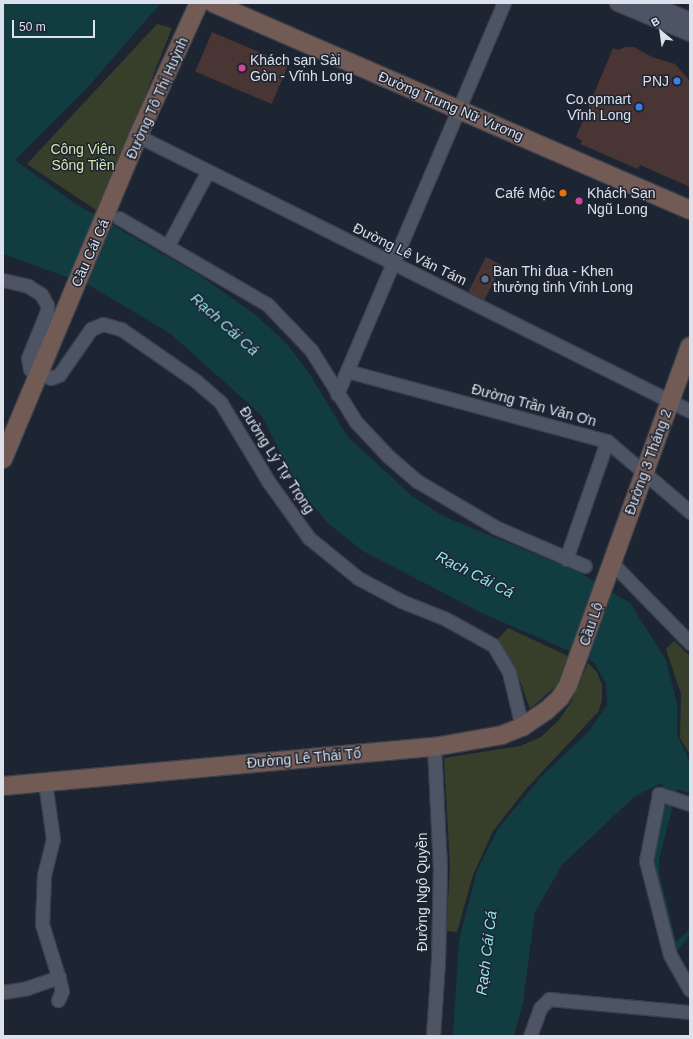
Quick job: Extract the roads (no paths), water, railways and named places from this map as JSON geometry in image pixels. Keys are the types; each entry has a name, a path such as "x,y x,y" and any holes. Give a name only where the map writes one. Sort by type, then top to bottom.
{"main road":[{"name":"Đường Tô Thị Huỳnh","path":"116,194 138,136 199,3"},
{"name":"Đường Trưng Nữ Vương","path":"213,3 690,210"},
{"name":"Cầu Cái Cá","path":"3,459 64,312 116,194"},
{"name":"Đường 3 Tháng 2","path":"609,571 690,346"},
{"name":"Cầu Lộ","path":"575,668 609,571"},
{"name":"Đường Lê Thái Tổ","path":"3,786 434,747 502,735 522,727 546,711 560,698 575,668"}],"street":[{"path":"338,394 460,110 504,3"},
{"path":"618,3 690,33"},
{"path":"648,3 690,21"},
{"name":"Đường Lê Văn Tám","path":"138,136 690,411"},
{"path":"168,245 208,171"},
{"path":"119,218 168,245 267,304 311,350 338,394 369,437 417,481 495,527 585,566"},
{"path":"3,280 28,286 41,294 47,305 47,312 28,358 30,369 39,374"},
{"name":"Đường Lý Tự Trọng","path":"39,374 51,378 59,375 91,329 103,324 121,329 160,353 221,403 268,481 309,538 358,578 401,601 444,618 493,645 509,672 522,727"},
{"name":"Đường Trần Văn Ơn","path":"347,371 607,441 645,471 690,512"},
{"path":"566,559 607,441"},
{"path":"609,571 690,644"},
{"name":"Đường Ngô Quyền","path":"433,1036 438,961 440,869 434,747"},
{"path":"45,782 52,839 44,875 42,924 59,977 62,992 58,1000"},
{"path":"690,804 676,798 659,794 646,861 670,955 690,990"},
{"path":"3,992 27,988 59,977"},
{"path":"530,1036 540,1008 549,999 690,1012"}],"water":[{"name":"Rạch Cái Cá","path":"3,3 161,3 87,88 15,160 74,203 201,276 257,316 286,343 309,373 347,436 412,496 445,517 577,571 630,603 666,660 677,704 677,735 690,762 690,793 677,789 659,859 659,872 676,942 690,929 690,936 674,954 648,866 663,785 660,784 635,796 562,865 535,912 523,1002 514,1036 453,1036 459,940 477,871 498,829 541,777 589,731 607,705 606,684 594,662 480,612 363,551 329,524 310,502 295,481 261,415 171,334 89,285 3,254"}],"place":[{"name":"Khách sạn Sài Gòn - Vĩnh Long","path":"242,68"},
{"name":"PNJ","path":"677,81"},
{"name":"Co.opmart Vĩnh Long","path":"639,107"},
{"name":"Café Mộc","path":"563,193"},
{"name":"Khách Sạn Ngũ Long","path":"579,201"},
{"name":"Ban Thi đua - Khen thưởng tỉnh Vĩnh Long","path":"485,279"}],"park label":[{"name":"Công Viên Sông Tiền","path":"83,158"}]}
